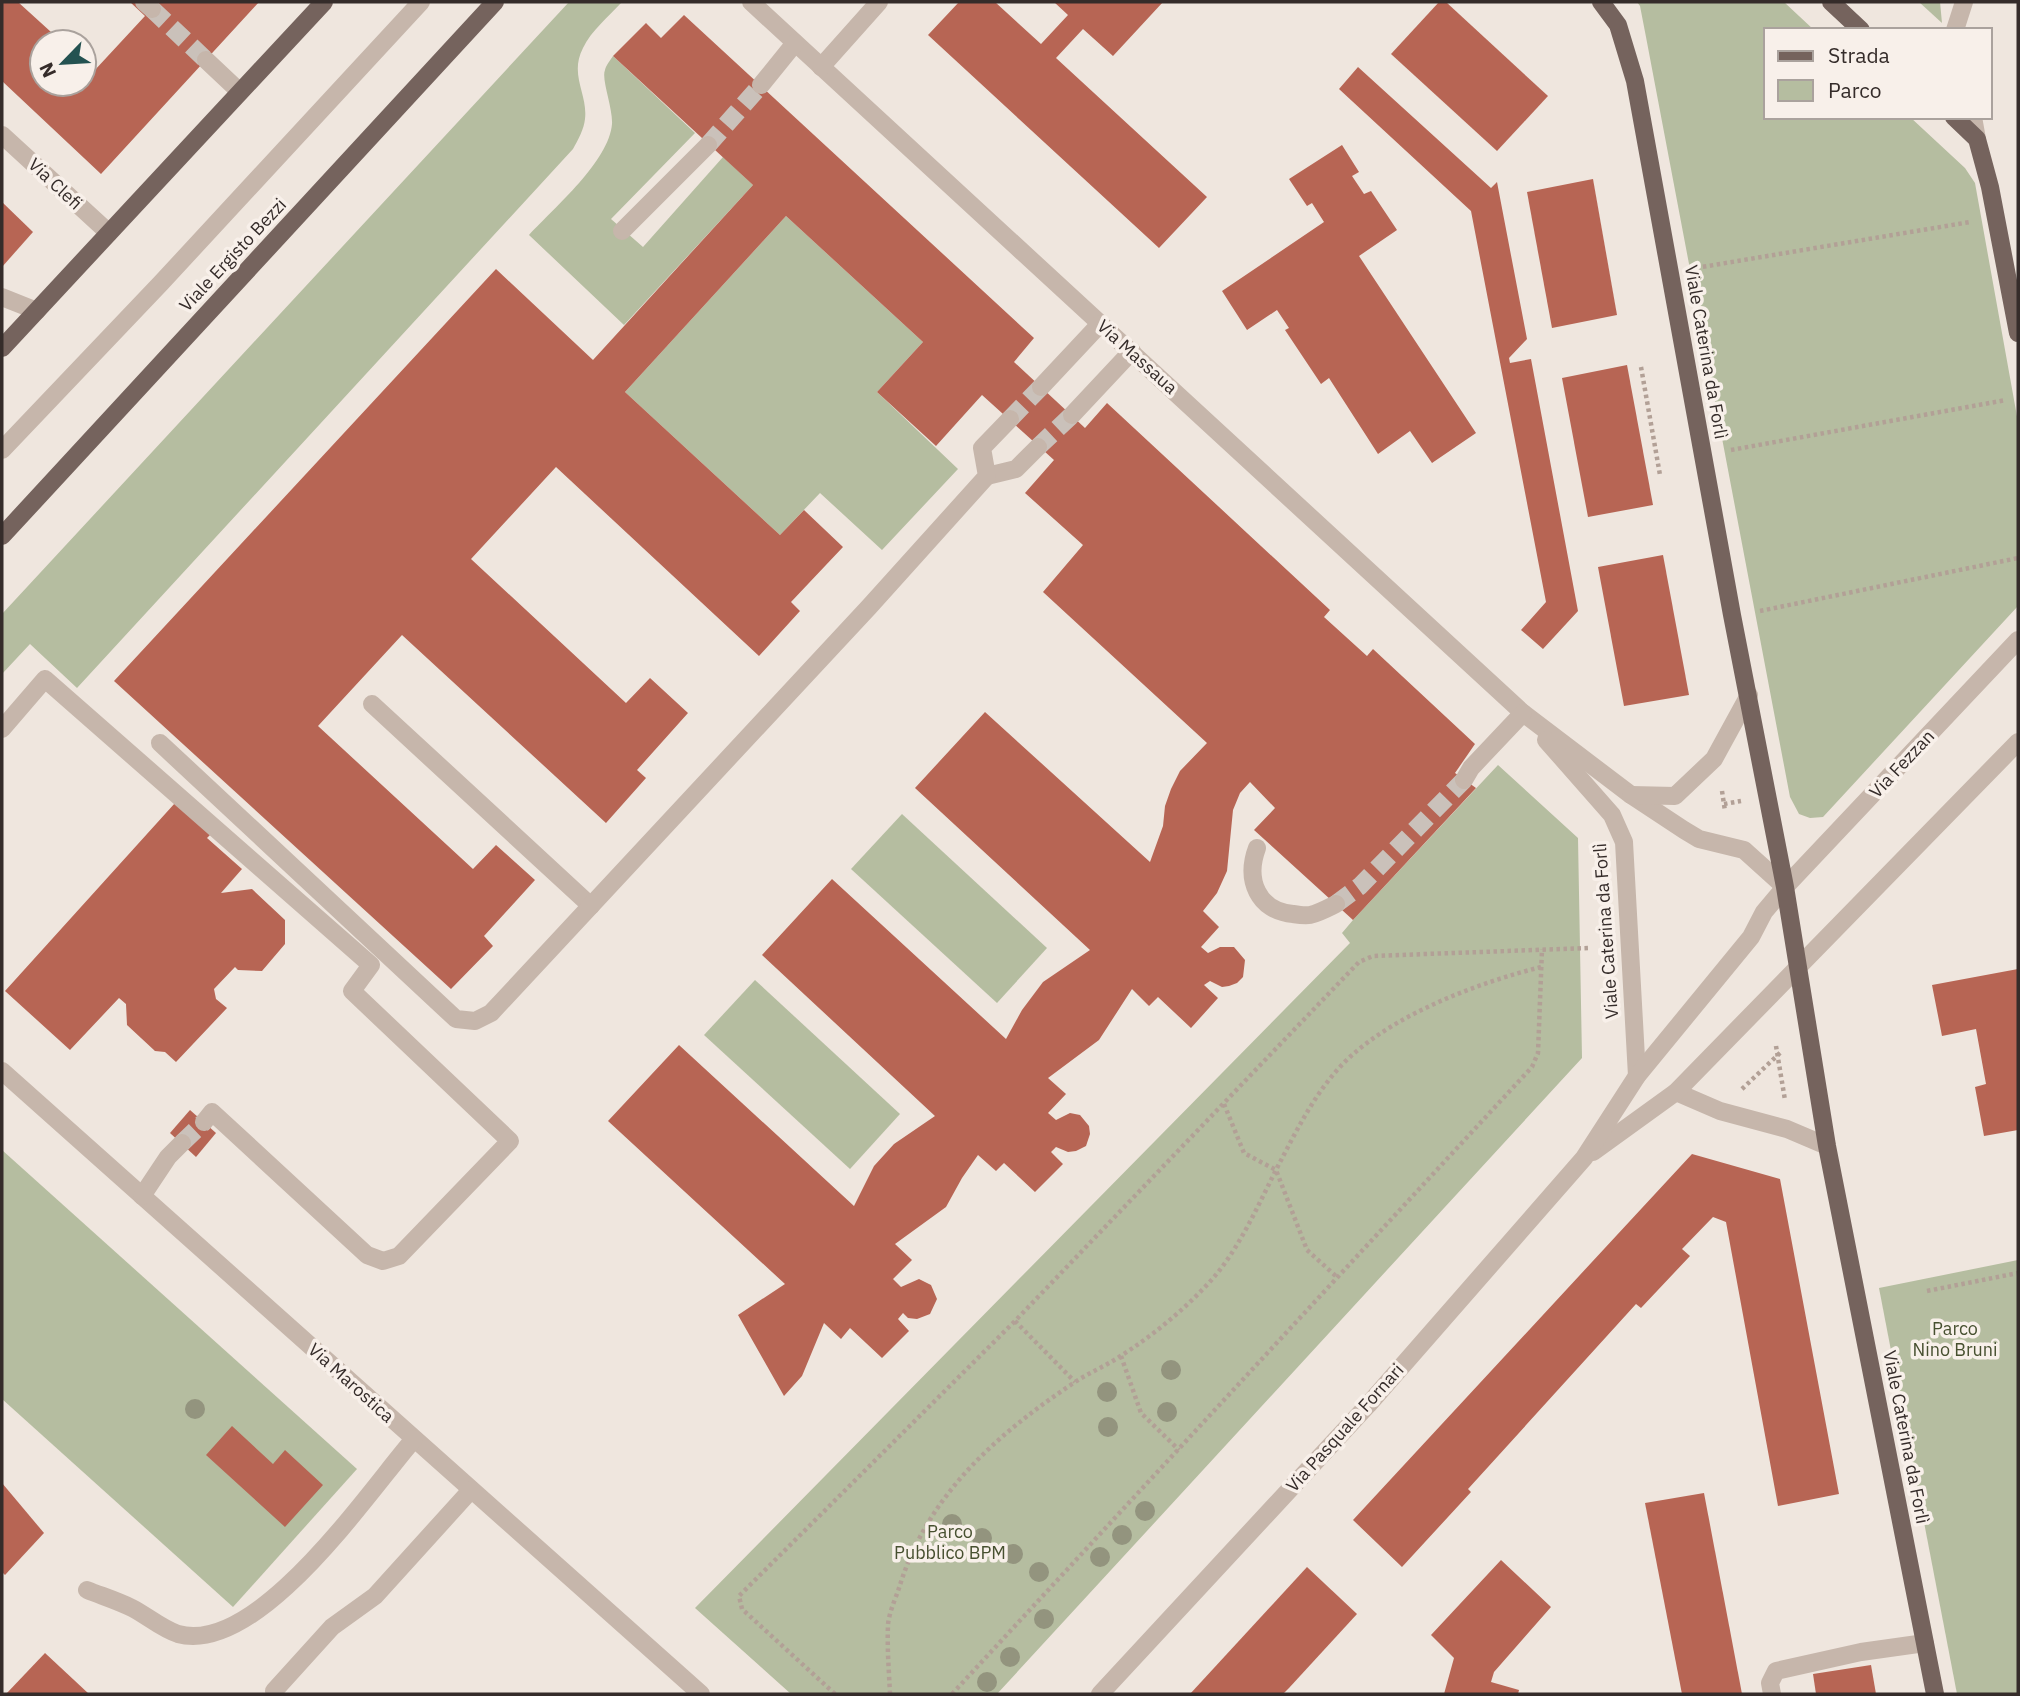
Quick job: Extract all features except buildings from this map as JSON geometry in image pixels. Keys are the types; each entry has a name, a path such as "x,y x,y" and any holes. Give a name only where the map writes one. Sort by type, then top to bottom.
{"main road":[{"path":"2,348 324,2"},
{"name":"Viale Ergisto Bezzi","path":"2,536 495,2"},
{"name":"Viale Caterina da Forlì","path":"1601,2 1618,25 1630,58 1785,887 1827,1146 1935,1694"},
{"path":"1831,2 1859,28"},
{"path":"1956,119 1977,139 1990,187 2018,333"}],"street":[{"name":"Viale Ergisto Bezzi","path":"2,450 421,2"},
{"name":"Via Massaua","path":"751,2 1523,712"},
{"path":"821,67 879,2"},
{"path":"1956,28 1964,2"},
{"path":"761,85 795,43"},
{"path":"206,60 240,92"},
{"path":"1973,119 1977,139"},
{"name":"Via Clefi","path":"2,135 108,233"},
{"path":"622,231 708,145"},
{"path":"2,297 37,311"},
{"path":"1041,387 1100,324"},
{"path":"1072,415 1132,351"},
{"path":"987,476 982,448 1010,419"},
{"path":"160,743 456,1019 475,1021 491,1013 869,607 987,476 1016,469 1038,446"},
{"name":"Via Fezzan","path":"1785,887 2018,640"},
{"path":"2,729 45,679 371,965 352,991 510,1141 399,1256 383,1261 367,1255 212,1112 204,1122"},
{"path":"1632,795 1675,796 1714,759 1749,695"},
{"path":"372,704 591,906"},
{"path":"1464,780 1471,768 1523,712 1632,795 1699,839 1744,850 1785,887 1764,912 1751,937 1637,1076"},
{"name":"Viale Caterina da Forlì","path":"1523,712 1609,811 1623,842 1637,1076"},
{"path":"1827,1146 1787,1129 1720,1111 1676,1092 2018,742"},
{"path":"1256,848 1251,863 1252,882 1261,899 1278,913 1308,916 1336,904"},
{"name":"Via Marostica","path":"2,1071 701,1694"},
{"name":"Via Pasquale Fornari","path":"1100,1694 1367,1405 1584,1158 1637,1076"},
{"name":"Via Pasquale Fornari","path":"1584,1158 1676,1092"},
{"path":"142,1196 168,1157 182,1143"},
{"path":"87,1590 129,1606 177,1633 204,1636 228,1629 258,1611 293,1580 414,1439"},
{"path":"274,1691 332,1627 375,1596 471,1490"},
{"path":"1772,1694 1770,1683 1776,1671 1861,1652 1925,1643"}],"path":[{"path":"1696,268 1974,222"},
{"path":"1641,368 1660,475"},
{"path":"1731,450 2006,400"},
{"path":"1760,611 2018,558"},
{"path":"1720,782 1725,811"},
{"path":"1724,804 1741,800"},
{"path":"835,1694 742,1609 739,1596 1015,1321 1359,962 1373,956 1588,948"},
{"path":"952,1694 1532,1067 1538,1054 1542,949"},
{"path":"890,1694 888,1623 908,1560 953,1486 983,1452 1022,1418 1075,1382 1121,1356 1177,1313 1206,1286 1231,1254 1301,1121 1325,1086 1351,1056 1413,1014 1466,992 1541,967"},
{"path":"1776,1046 1785,1101"},
{"path":"1737,1094 1779,1053"},
{"path":"1224,1104 1244,1153 1276,1170 1307,1250 1338,1278"},
{"path":"1927,1291 2018,1273"},
{"path":"1015,1321 1075,1382"},
{"path":"1121,1356 1141,1413 1180,1450"}],"green space":[{"path":"569,2 622,2 591,36 579,58 578,76 585,119 573,149 77,688 30,644 2,674 2,614"},
{"path":"1637,2 1784,2 1812,28 1764,28 1764,119 1912,119 1965,168 1975,183 2018,422 2018,606 1823,817 1810,818 1799,814 1790,797 1640,6"},
{"path":"1919,2 1940,2 1942,23"},
{"path":"613,56 695,133 611,219 643,247 723,157 753,185 624,325 529,235 579,183 609,138 612,117 604,74"},
{"path":"786,216 923,342 877,392 958,469 882,550 820,493 780,535 625,392"},
{"name":"Parco Pubblico BPM","path":"1498,765 1578,838 1582,1058 997,1694 791,1694 695,1608 1350,943 1342,933"},
{"path":"902,814 1047,948 997,1003 851,869"},
{"path":"755,980 900,1114 850,1169 704,1035"},
{"path":"2,1150 357,1469 233,1607 2,1399"},
{"name":"Parco Nino Bruni","path":"2018,1260 2018,1694 1957,1694 1879,1288"}],"tunnel":[{"path":"152,9 206,60"},
{"path":"708,145 761,85"},
{"path":"1010,419 1041,387"},
{"path":"1038,447 1072,415"},
{"path":"1336,904 1360,886 1464,780"},
{"path":"182,1143 204,1122"}]}
